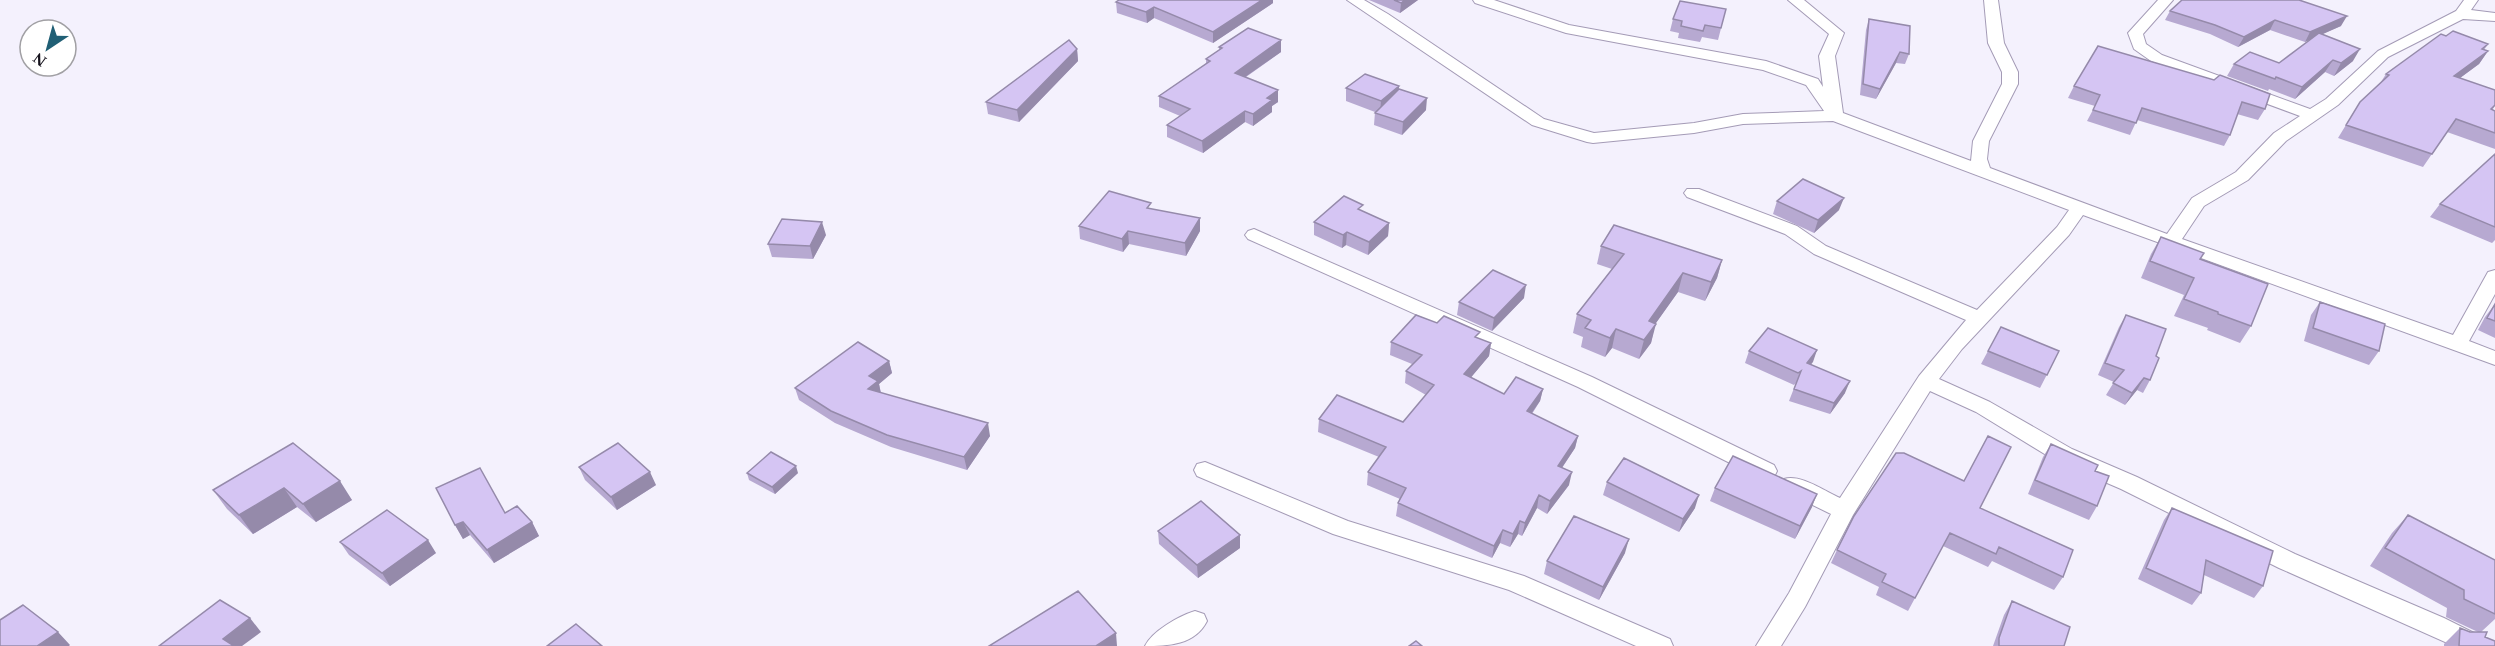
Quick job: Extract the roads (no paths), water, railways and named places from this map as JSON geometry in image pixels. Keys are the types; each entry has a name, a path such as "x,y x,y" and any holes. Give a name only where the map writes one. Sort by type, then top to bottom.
{"street":[{"path":"1354,0 1383,16 1538,122 1593,138 1694,128 1743,119 1835,116 2079,208 2495,358"},
{"path":"1480,0 1566,30 1766,66 1812,82 1835,116"},
{"path":"1795,0 1837,33 1827,56 1835,116"},
{"path":"1982,172 1979,159 1981,141 2010,84 2010,72 1996,43 1991,0"},
{"path":"2166,0 2135,33 2140,48 2155,58 2311,116"},
{"path":"2172,240 2198,202 2242,176 2272,144 2332,102 2383,54 2461,14 2471,0"},
{"path":"2461,14 2495,17"},
{"path":"1693,194 1791,230 1820,250 1981,319"},
{"path":"1768,646 1797,600 1844,510 1926,381 1955,344 1981,319 2024,269 2063,231 2079,208"},
{"path":"1254,235 1585,382 1844,510"},
{"path":"2458,345 2464,329 2482,303 2495,276"},
{"path":"1926,381 1983,407 2064,455 2129,483 2287,561 2435,625 2477,646"},
{"path":"1205,470 1341,528 1516,583 1661,646"},
{"path":"1157,646 1195,621"}]}
